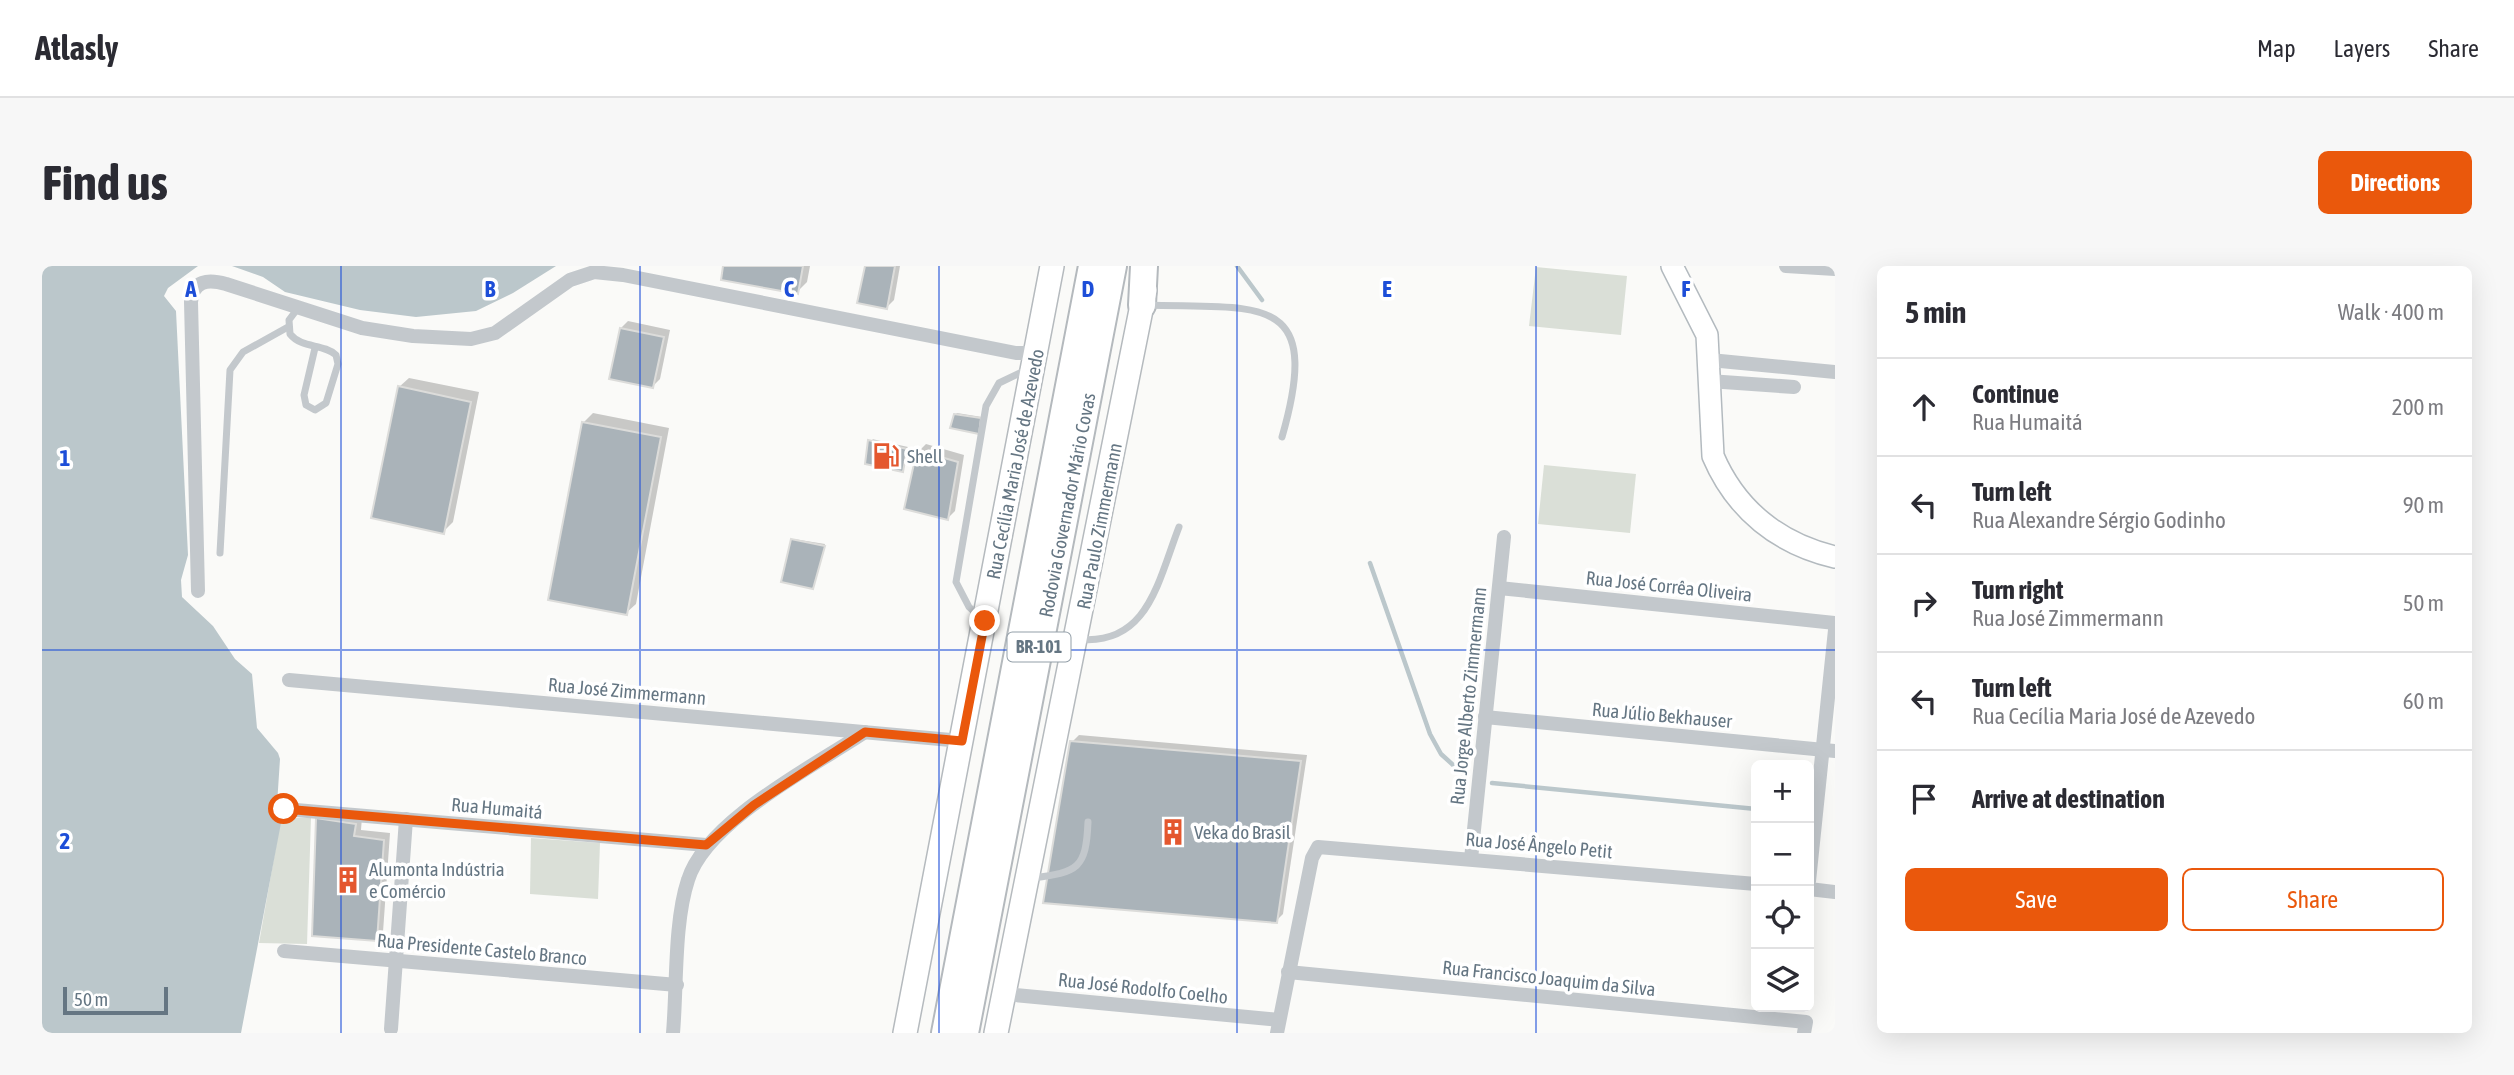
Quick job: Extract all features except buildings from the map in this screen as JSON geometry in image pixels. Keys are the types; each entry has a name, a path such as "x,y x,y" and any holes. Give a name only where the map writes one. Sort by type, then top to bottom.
{"highway":[{"name":"Rodovia Governador Mário Covas","path":"945,1033 1092,266"},
{"name":"Rodovia Governador Mário Covas","path":"965,1033 1113,266"},
{"path":"1142,305 1144,266"}],"main road":[{"name":"Rua Cecília Maria José de Azevedo","path":"905,1033 1052,266"},
{"name":"Rua Paulo Zimmermann","path":"996,1033 1150,266"},
{"path":"1672,266 1702,321 1709,371 1713,456 1735,496 1774,533 1796,545 1835,557"}],"street":[{"path":"1786,266 1835,269"},
{"path":"198,591 192,291 198,283 211,280 362,328 413,336 471,339 495,333 570,280 594,272 623,275 1016,353 1034,360"},
{"path":"1709,371 1835,372"},
{"path":"1709,371 1794,387"},
{"name":"Rua Jorge Alberto Zimmermann","path":"1471,859 1504,537"},
{"name":"Rua José Corrêa Oliveira","path":"1499,588 1835,623"},
{"path":"1814,848 1829,750 1835,630"},
{"name":"Rua José Zimmermann","path":"289,680 962,741"},
{"name":"Rua Júlio Bekhauser","path":"1485,717 1829,750"},
{"path":"673,1033 684,895 692,868 706,845 754,805 865,732"},
{"name":"Rua Humaitá","path":"284,809 706,845"},
{"path":"391,1029 405,819"},
{"name":"Rua José Ângelo Petit","path":"1288,972 1312,858 1318,847 1751,884"},
{"path":"1814,889 1835,891"},
{"name":"Rua Presidente Castelo Branco","path":"285,951 677,985"},
{"path":"1278,1027 1288,972"},
{"name":"Rua Francisco Joaquim da Silva","path":"1288,972 1805,1028"},
{"name":"Rua José Rodolfo Coelho","path":"1004,993 1278,1027"}],"lane":[{"path":"1142,305 1252,308 1275,316 1290,335 1297,365 1292,403 1282,437"},
{"path":"298,308 289,320 288,327 294,340 330,350 336,355 338,364 326,403 315,410 306,405 304,395 315,348"},
{"path":"220,553 230,370 243,352 288,327"},
{"path":"985,621 969,607 956,582 986,405 999,383 1034,360"},
{"path":"1076,639 1112,639 1138,620 1153,593 1179,527"},
{"path":"1028,879 1073,871 1081,864 1087,848 1088,822"}],"shaded area":[{"path":"42,266 198,266 168,288 164,296 176,311 188,555 181,580 182,597 213,626 235,659 252,674 257,728 280,759 277,805 281,823 241,1033 42,1033"},
{"path":"232,266 556,266 513,293 476,311 416,317 360,310 285,292 263,277"},
{"path":"1536,267 1627,276 1621,335 1529,326"},
{"path":"1544,465 1636,474 1630,533 1538,524"},
{"path":"281,818 311,818 307,944 259,943"},
{"path":"531,838 600,843 598,899 530,894"}],"waterway":[{"path":"1237,266 1262,300"},
{"path":"1370,563 1430,734 1441,754 1463,774"},
{"path":"1492,783 1751,809"}],"place":[{"name":"Shell","path":"886,456"},
{"name":"Veka do Brasil","path":"1173,832"},
{"name":"Alumonta Indústria e Comércio","path":"348,880"}],"route":[{"path":"284,809 706,845 754,805 865,732 962,741 985,621"}]}
